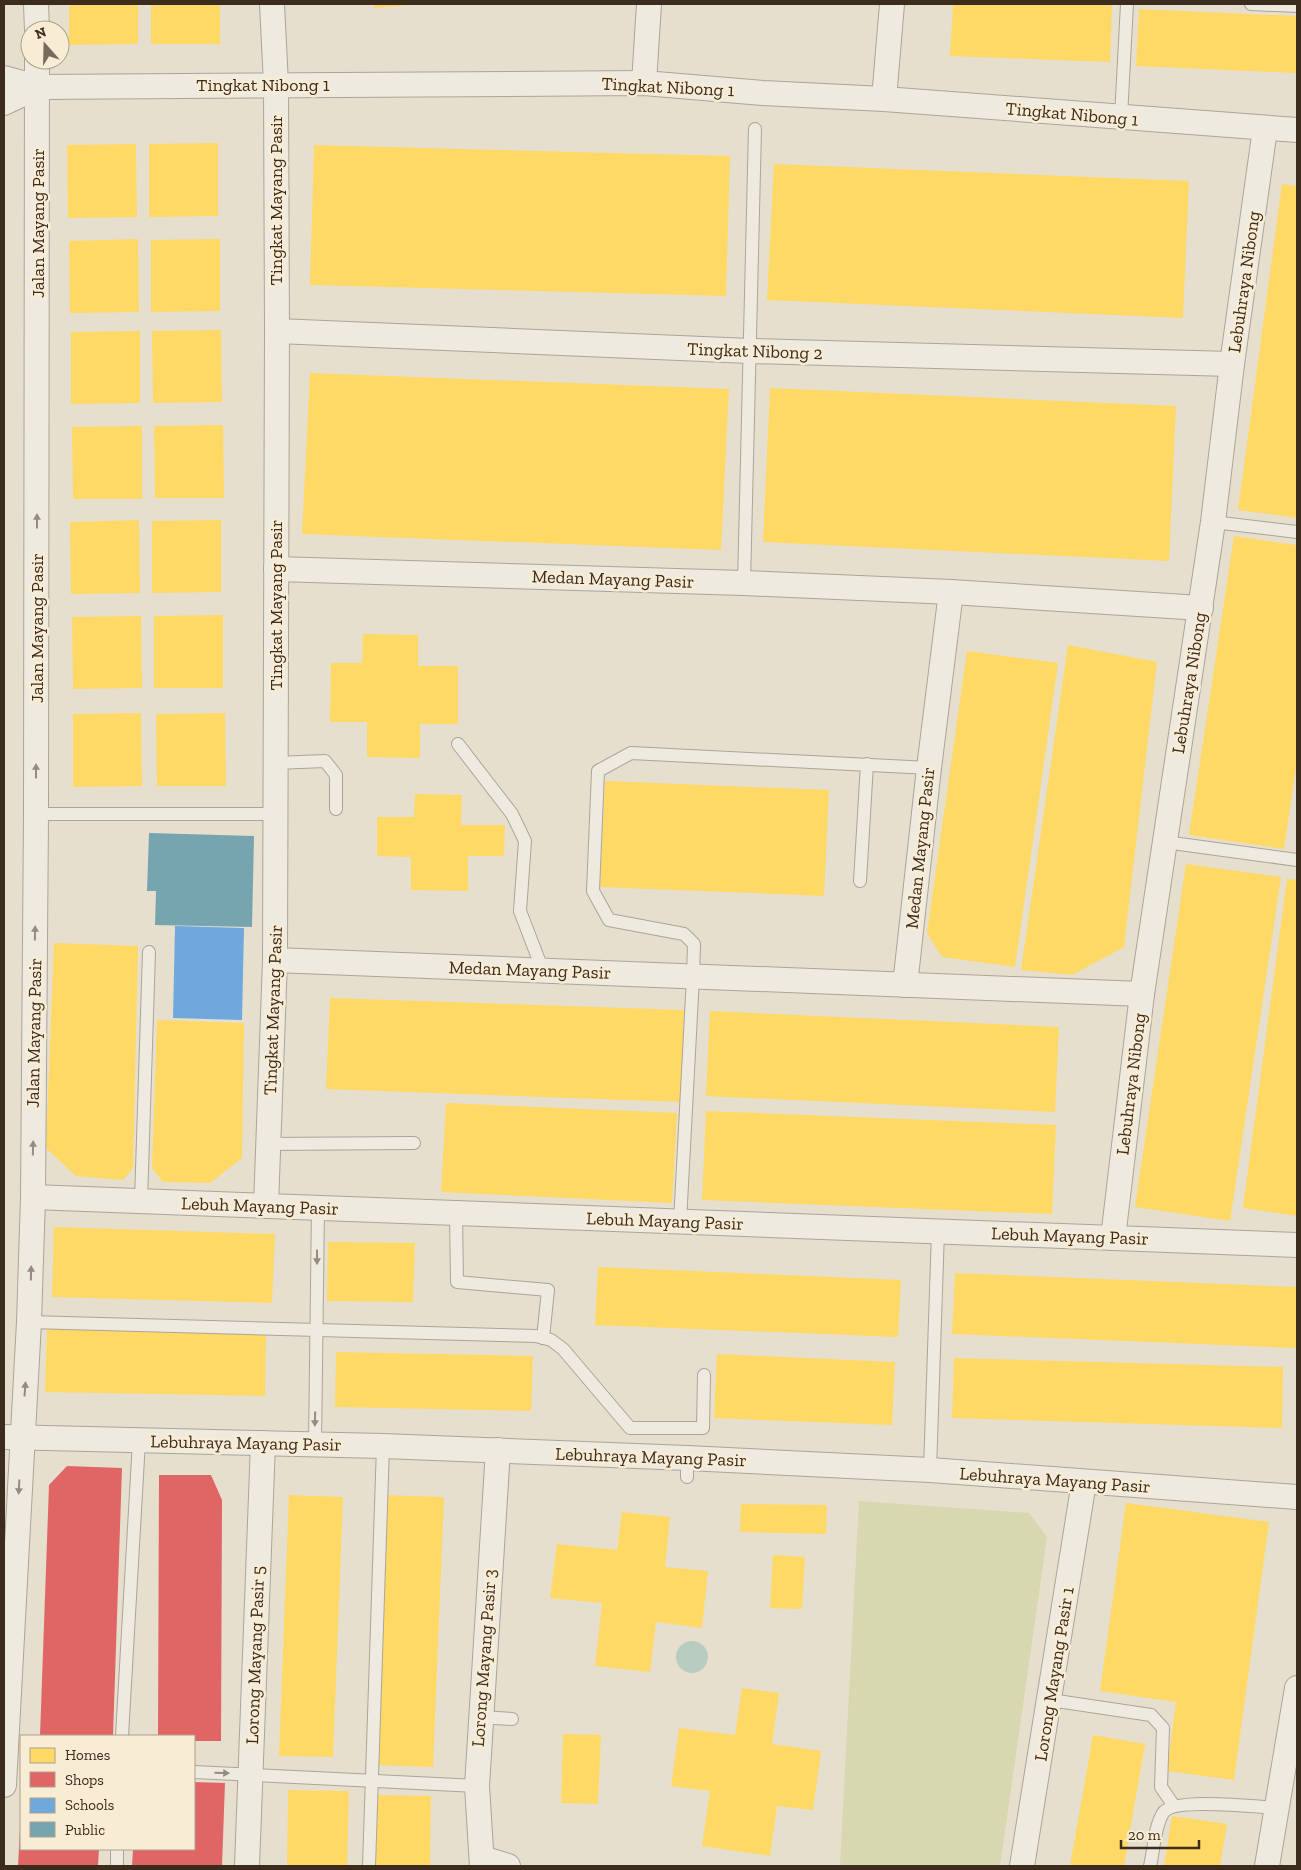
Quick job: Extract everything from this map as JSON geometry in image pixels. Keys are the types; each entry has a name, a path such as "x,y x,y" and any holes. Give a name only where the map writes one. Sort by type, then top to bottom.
{"street":[{"path":"36,4 37,20"},
{"name":"Tingkat Mayang Pasir","path":"266,1206 275,960 277,332 276,84 272,4"},
{"path":"644,84 649,4"},
{"path":"884,99 892,4"},
{"name":"Jalan Mayang Pasir","path":"10,1771 13,1438 29,1322 32,1197 36,814 37,70"},
{"path":"4,78 38,87"},
{"name":"Tingkat Nibong 1","path":"38,87 276,84 644,84 763,93 884,99 1297,130"},
{"path":"4,103 38,87"},
{"name":"Lebuhraya Nibong","path":"1113,1238 1142,994 1201,608 1232,364 1265,129"},
{"name":"Tingkat Nibong 2","path":"277,332 750,351 1232,364"},
{"name":"Medan Mayang Pasir","path":"276,569 744,582 951,592 1201,608"},
{"name":"Medan Mayang Pasir","path":"905,985 951,592"},
{"name":"Medan Mayang Pasir","path":"275,960 1142,994"},
{"name":"Lebuh Mayang Pasir","path":"32,1197 1297,1245"},
{"name":"Lebuhraya Mayang Pasir","path":"13,1438 498,1450 687,1468 930,1470 1297,1497"},
{"name":"Lorong Mayang Pasir 5","path":"247,1866 263,1443"},
{"name":"Lorong Mayang Pasir 3","path":"482,1862 477,1786 498,1450"},
{"name":"Lorong Mayang Pasir 1","path":"1022,1866 1084,1482"},
{"path":"1267,1866 1297,1688"},
{"path":"482,1862 508,1866"}],"lane":[{"path":"1121,118 1127,4"},
{"path":"1251,4 1297,6"},
{"path":"744,582 755,129"},
{"path":"1213,522 1297,532"},
{"path":"458,744 512,814 525,841 520,911 543,971"},
{"path":"680,1222 694,977 694,944 684,934 609,920 594,891 598,770 631,753 929,768"},
{"path":"275,763 325,762 336,776 336,810"},
{"path":"860,881 867,764"},
{"path":"36,814 275,814"},
{"path":"1165,842 1297,860"},
{"path":"140,1201 149,952"},
{"path":"268,1144 414,1143"},
{"path":"315,1444 318,1208"},
{"path":"456,1213 458,1282 548,1290 543,1338"},
{"path":"930,1470 938,1231"},
{"path":"29,1322 536,1336 551,1340 563,1349 630,1428 703,1428 704,1375"},
{"path":"122,1735 138,1440"},
{"path":"369,1866 383,1446"},
{"path":"1050,1700 1151,1715 1163,1728 1161,1787 1174,1806"},
{"path":"480,1717 512,1719"},
{"path":"195,1772 477,1786"},
{"path":"1150,1866 1158,1825 1164,1811 1174,1806 1194,1804 1278,1808"},
{"path":"116,1866 117,1850"}],"green space":[{"path":"859,1501 1029,1513 1047,1537 1000,1866 840,1866"}],"shaded area":[{"path":"692,1641 698,1642 703,1646 707,1651 707,1663 703,1668 698,1672 692,1673 686,1672 681,1668 677,1663 676,1657 677,1651 681,1646 686,1642"}],"building: Homes":[{"path":"69,4 138,4 138,44 70,45"},
{"path":"151,4 220,4 220,44 151,44"},
{"path":"374,4 411,4 411,5 374,8"},
{"path":"953,4 1112,4 1110,62 950,56"},
{"path":"1139,9 1297,16 1297,73 1136,66"},
{"path":"218,143 218,216 149,217 149,144"},
{"path":"136,144 137,217 68,218 67,145"},
{"path":"314,145 730,156 726,296 310,285"},
{"path":"774,164 1189,181 1183,318 767,300"},
{"path":"1282,184 1297,186 1297,518 1238,510"},
{"path":"138,239 139,312 70,313 69,241"},
{"path":"220,239 220,311 151,312 151,240"},
{"path":"221,330 222,402 153,403 152,331"},
{"path":"140,331 140,403 71,404 71,332"},
{"path":"310,373 729,389 721,550 302,534"},
{"path":"770,388 1176,406 1169,561 763,542"},
{"path":"223,425 224,498 155,498 154,426"},
{"path":"142,426 142,499 73,499 72,427"},
{"path":"139,520 140,593 71,594 70,522"},
{"path":"221,520 221,592 152,593 152,521"},
{"path":"1234,536 1297,545 1297,760 1284,849 1189,835"},
{"path":"223,615 223,688 154,688 154,616"},
{"path":"141,616 142,688 73,689 72,617"},
{"path":"363,634 418,635 418,666 458,666 458,724 420,724 420,758 367,757 367,722 330,722 331,663 362,663"},
{"path":"1068,645 1157,662 1124,947 1072,975 1021,970"},
{"path":"967,651 1058,663 1015,967 942,957 927,933"},
{"path":"141,713 142,786 73,787 73,714"},
{"path":"225,713 226,786 157,786 156,714"},
{"path":"605,781 829,790 824,896 600,887"},
{"path":"415,794 462,795 461,825 505,825 504,856 468,856 468,891 411,890 411,857 377,856 377,817 414,817"},
{"path":"1186,864 1281,877 1230,1221 1135,1207"},
{"path":"1287,879 1297,880 1297,1216 1243,1208"},
{"path":"54,943 138,946 133,1168 123,1180 76,1176 46,1148"},
{"path":"330,998 684,1010 681,1102 326,1089"},
{"path":"710,1011 1059,1027 1055,1112 706,1096"},
{"path":"157,1020 244,1023 242,1158 210,1183 163,1182 152,1168"},
{"path":"446,1103 677,1113 672,1203 441,1192"},
{"path":"706,1111 1056,1125 1052,1214 702,1200"},
{"path":"54,1227 275,1234 272,1303 52,1297"},
{"path":"328,1242 415,1243 413,1302 327,1301"},
{"path":"598,1267 901,1280 898,1337 595,1325"},
{"path":"955,1273 1297,1287 1297,1348 952,1334"},
{"path":"47,1327 266,1330 265,1396 45,1392"},
{"path":"336,1352 533,1356 531,1411 335,1407"},
{"path":"717,1354 895,1362 892,1425 714,1418"},
{"path":"954,1358 1283,1367 1282,1428 952,1418"},
{"path":"289,1495 343,1497 333,1757 279,1756"},
{"path":"384,1495 444,1497 433,1767 373,1765"},
{"path":"1126,1503 1269,1522 1234,1780 1167,1771 1176,1702 1100,1691"},
{"path":"741,1504 827,1505 826,1534 740,1532"},
{"path":"622,1512 670,1517 665,1567 708,1571 702,1628 656,1622 650,1672 595,1666 602,1603 550,1598 557,1544 617,1550"},
{"path":"773,1555 805,1557 802,1609 770,1608"},
{"path":"742,1688 779,1693 772,1744 821,1751 813,1810 777,1806 770,1856 702,1846 710,1791 671,1786 679,1728 735,1735"},
{"path":"563,1734 601,1735 598,1804 561,1803"},
{"path":"1093,1735 1145,1744 1124,1866 1070,1866"},
{"path":"288,1790 349,1791 347,1866 287,1866"},
{"path":"375,1795 431,1796 430,1866 374,1866"},
{"path":"1172,1816 1227,1824 1220,1866 1164,1866"}],"building: Shops":[{"path":"67,1466 122,1468 113,1735 40,1735 49,1485"},
{"path":"159,1475 211,1475 222,1500 221,1741 195,1741 195,1735 158,1735"},
{"path":"195,1782 225,1783 222,1866 132,1866 133,1850 195,1850"},
{"path":"20,1828 20,1850 99,1850 98,1866 18,1866"}],"building: Schools":[{"path":"175,926 244,928 242,1020 173,1018"}],"building: Public":[{"path":"149,833 254,836 252,927 155,925 156,891 147,891"}]}
